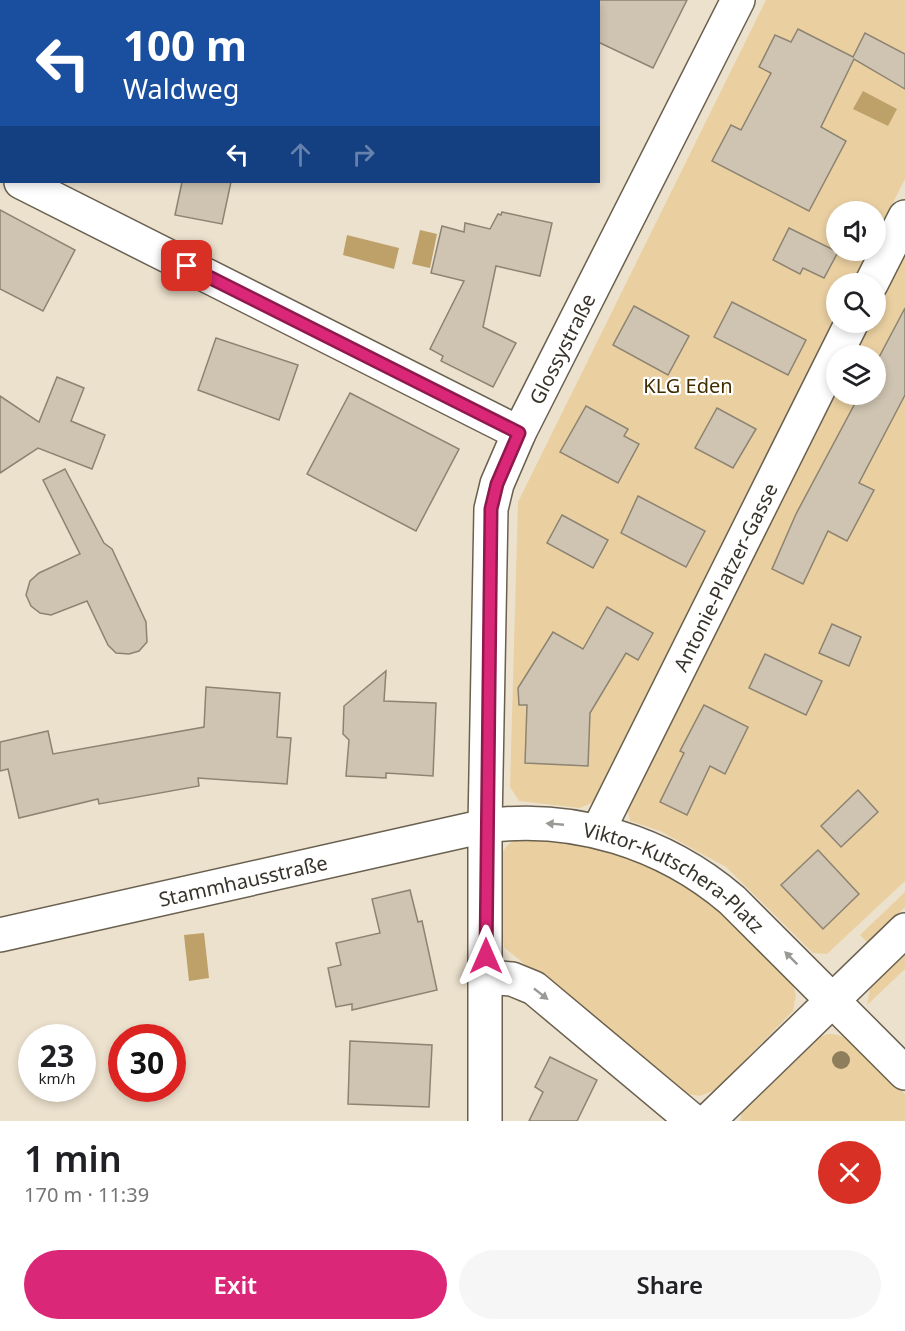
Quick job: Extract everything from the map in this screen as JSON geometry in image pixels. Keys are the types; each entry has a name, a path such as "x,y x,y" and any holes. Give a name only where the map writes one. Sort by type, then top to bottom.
{"street":[{"name":"Glossystraße","path":"485,1121 485,826 491,509 497,484 519,433 738,0"},
{"path":"23,183 519,433"},
{"path":"877,273 905,217"},
{"name":"Antonie-Platzer-Gasse","path":"598,831 847,333"},
{"name":"Viktor-Kutschera-Platz","path":"485,826 541,822 598,831 654,851 703,877 732,900 905,1073"},
{"name":"Stammhausstraße","path":"0,935 485,826"},
{"path":"708,1121 905,930"},
{"path":"486,977 512,979 534,988 693,1121"}],"green space":[{"name":"KLG Eden","path":"766,0 905,0 905,179 886,216 886,201 826,201 826,261 864,261 858,273 826,273 826,333 828,333 594,802 580,808 519,801 510,787 518,502"},
{"path":"905,251 905,881 827,954 813,953 726,867 660,831 630,821 627,808 828,405 886,405 886,345 858,345 864,333 886,333 886,289"},
{"path":"519,838 572,840 644,861 720,906 792,983 796,995 793,1011 717,1089 700,1096 681,1093 505,948 499,900 500,860 505,848"},
{"path":"905,892 905,907 867,942 860,935"},
{"path":"905,953 905,969 867,1005 871,985"},
{"path":"828,1034 840,1035 851,1040 862,1047 881,1066 905,1094 905,1121 740,1121 742,1111 749,1101 819,1037"}],"shaded area":[{"path":"863,91 897,109 888,126 853,109"},
{"path":"420,230 437,234 430,268 412,264"},
{"path":"347,235 399,248 394,269 343,255"},
{"path":"204,933 209,978 189,981 184,935"}],"building":[{"path":"600,0 687,0 653,68 600,43"},
{"path":"798,29 853,57 865,33 905,54 905,89 854,59 821,127 846,141 809,211 712,161 731,125 741,130 771,73 759,67 775,35 791,42"},
{"path":"182,183 231,183 222,224 175,215"},
{"path":"0,210 75,250 43,311 0,289"},
{"path":"502,212 552,223 540,276 496,266 483,327 516,343 493,387 441,361 443,356 430,349 464,281 431,273 442,226 464,232 465,223 490,229 498,214 501,215"},
{"path":"789,228 826,246 826,261 833,261 824,278 803,268 800,274 773,260"},
{"path":"732,302 806,340 788,375 714,337"},
{"path":"634,306 689,336 668,375 613,345"},
{"path":"905,308 905,395 859,483 874,490 847,541 828,531 803,584 772,569 796,514 854,405 886,405 885,345"},
{"path":"216,338 298,365 279,420 198,390"},
{"path":"57,377 84,388 71,421 105,435 92,469 38,448 0,473 0,396 39,422"},
{"path":"350,393 459,449 416,531 307,474"},
{"path":"586,406 628,429 624,436 639,444 618,483 560,452"},
{"path":"717,408 756,429 733,468 695,448"},
{"path":"65,469 104,543 112,549 146,622 147,642 139,651 129,654 116,653 108,645 87,601 51,615 40,613 31,606 26,595 30,581 39,573 80,554 43,480"},
{"path":"638,496 705,531 686,567 621,533"},
{"path":"562,515 608,540 593,568 547,543"},
{"path":"607,607 653,633 638,660 626,653 590,713 588,766 525,763 527,705 519,705 518,688 553,632 583,649"},
{"path":"832,624 861,637 849,666 819,653"},
{"path":"765,654 822,681 806,715 749,688"},
{"path":"386,671 384,701 436,703 433,776 386,773 386,778 346,776 349,740 343,734 344,706"},
{"path":"206,687 280,693 277,737 291,738 287,784 198,778 199,786 99,804 98,799 19,818 8,769 0,771 0,742 48,731 53,754 204,727"},
{"path":"704,705 748,727 725,774 710,766 687,815 660,802 684,753 680,751"},
{"path":"858,790 878,812 841,847 821,826"},
{"path":"818,850 859,894 823,929 781,885"},
{"path":"410,890 418,922 422,921 437,990 352,1010 352,1004 336,1007 328,968 341,965 336,943 380,933 372,899"},
{"path":"350,1041 432,1045 429,1107 348,1104"},
{"path":"550,1057 597,1080 577,1121 529,1121 543,1092 535,1087"}],"route":[{"path":"187,266 519,433 497,484 491,509 485,826 486,956"}]}
